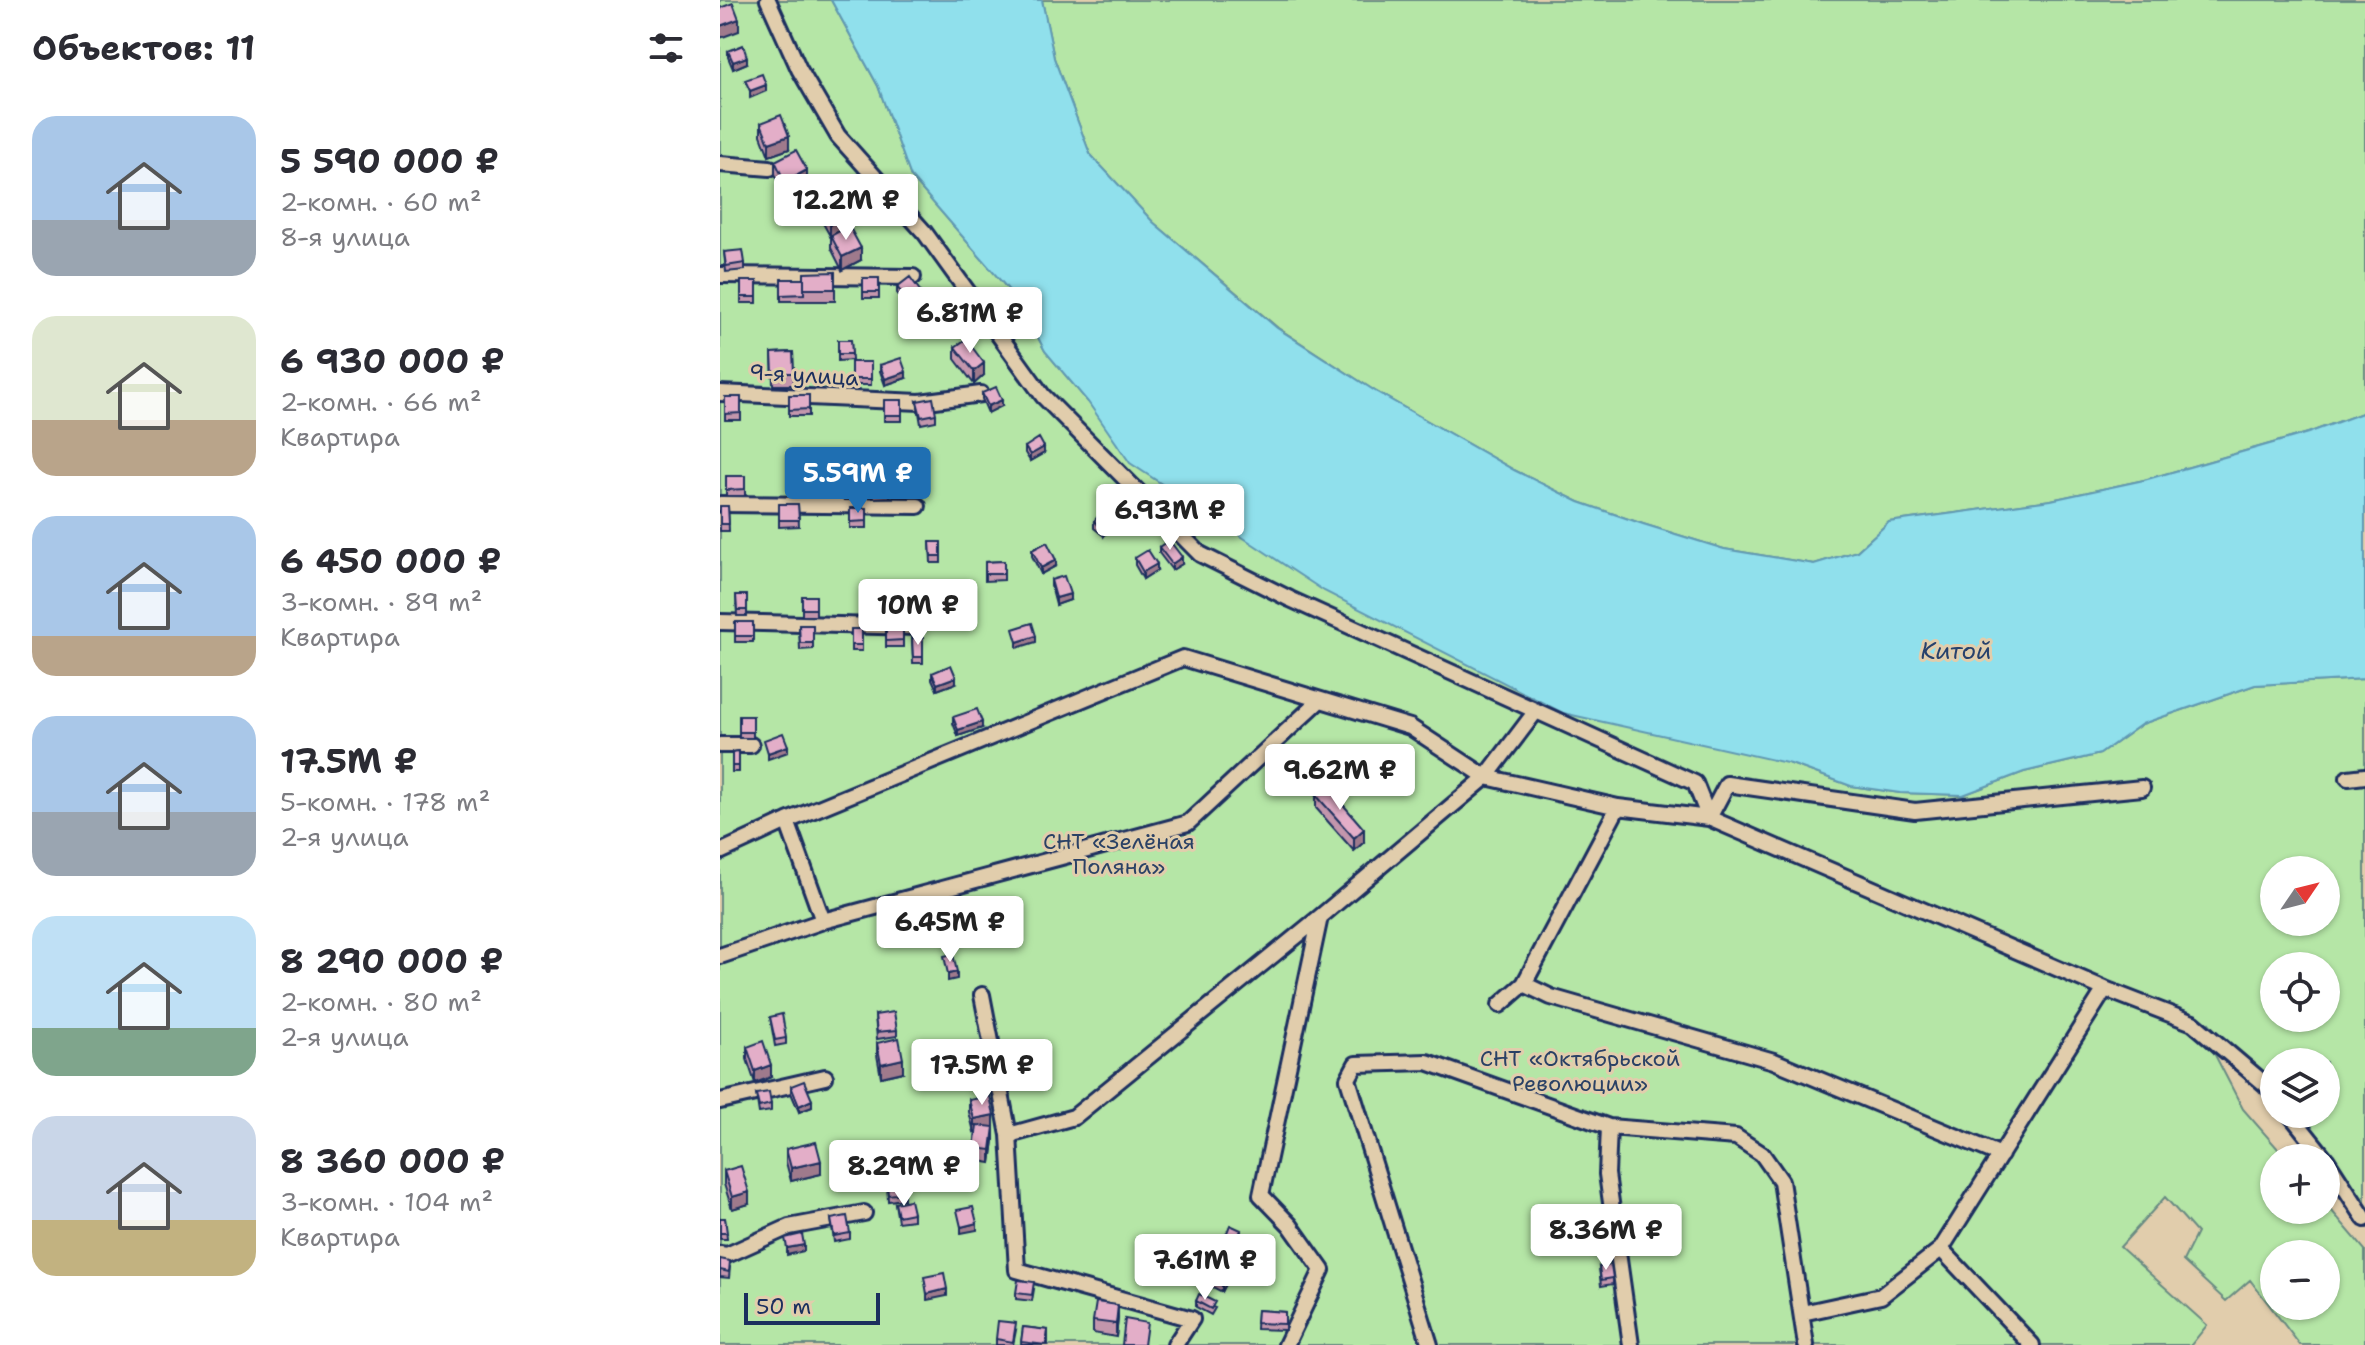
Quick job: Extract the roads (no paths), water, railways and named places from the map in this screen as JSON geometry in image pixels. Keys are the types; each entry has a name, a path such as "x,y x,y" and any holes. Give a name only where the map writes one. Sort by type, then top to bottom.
{"street":[{"path":"768,0 799,69 838,136 925,233 1043,396 1200,554 1290,599 1695,783 1709,818"},
{"path":"720,164 770,168"},
{"path":"720,275 913,277"},
{"name":"9-я улица","path":"720,393 920,402 981,394"},
{"path":"720,504 918,506"},
{"path":"720,622 917,627"},
{"path":"720,852 787,821 1183,658 1410,727 1486,777 1618,807 1709,818 2105,989 2193,1023 2260,1080"},
{"path":"720,956 823,921 1188,823 1319,701"},
{"path":"1009,1135 1074,1117 1486,777 1536,711"},
{"path":"720,745 751,745"},
{"path":"2348,778 2365,776"},
{"path":"1709,818 1727,784 1915,811 2142,788"},
{"path":"1500,1005 1524,984 1618,807"},
{"path":"787,821 823,921"},
{"path":"1286,1345 1322,1270 1290,1225 1261,1195 1320,917"},
{"path":"1524,984 1551,997 1774,1061 2001,1155"},
{"path":"1802,1313 1881,1296 1941,1249 2105,989"},
{"path":"982,995 1009,1135 1017,1270 1192,1319 1175,1345"},
{"path":"1430,1345 1348,1079 1356,1064 1427,1062 1609,1127 1736,1137 1762,1154 1781,1181 1806,1345"},
{"path":"720,1101 825,1077"},
{"path":"1609,1127 1607,1174 1631,1345"},
{"path":"2301,1128 2315,1144"},
{"path":"2340,1180 2365,1219"},
{"path":"720,1254 727,1255 789,1227 864,1213"},
{"path":"1941,1249 2032,1345"}],"water":[{"name":"Китой","path":"831,0 1042,0 1054,58 1090,154 1153,222 1277,328 1375,391 1514,470 1579,502 1724,549 1814,564 1857,551 1889,522 2051,500 2144,480 2308,433 2365,412 2365,679 2255,685 2142,724 2100,754 2024,772 1963,795 1900,793 1851,786 1791,764 1563,713 1324,591 1130,463 1088,402 1045,351 1020,303 911,177 878,86"}],"park label":[{"name":"СНТ «Зелёная Поляна»","path":"1119,854"},
{"name":"СНТ «Октябрьской Революции»","path":"1580,1070"}]}
